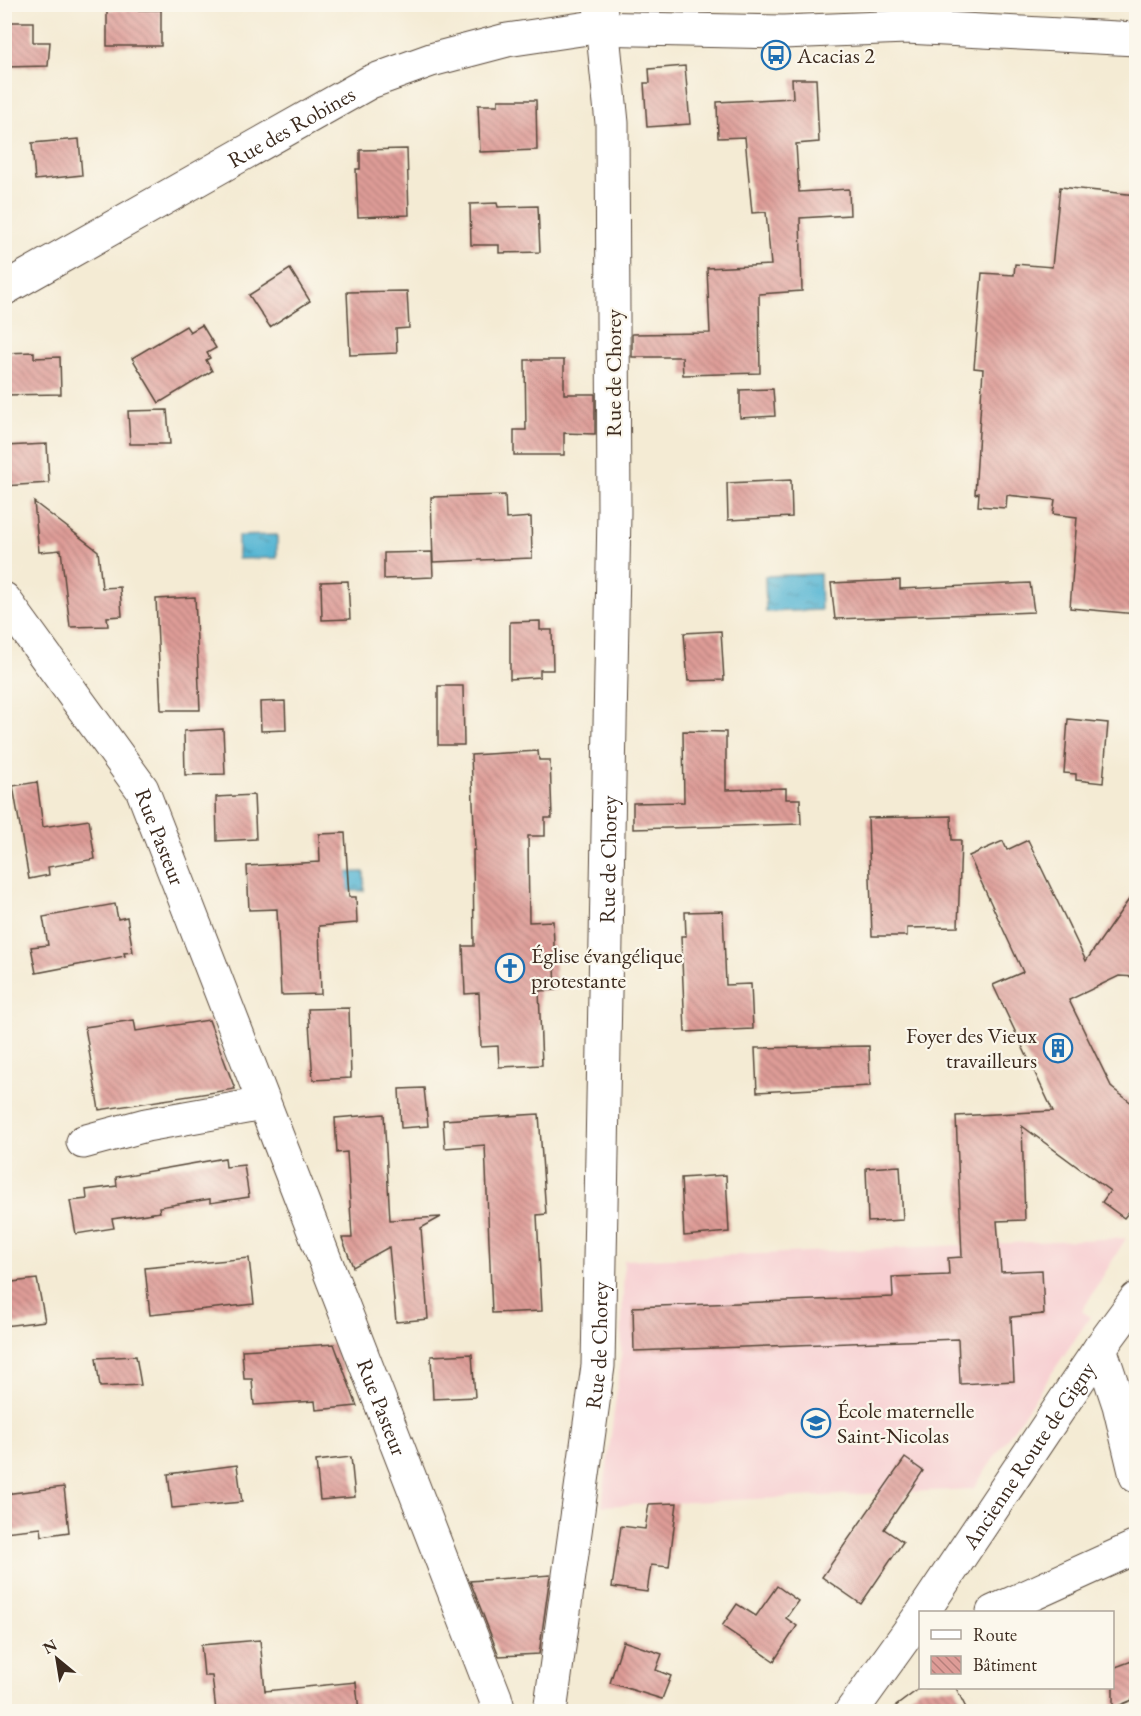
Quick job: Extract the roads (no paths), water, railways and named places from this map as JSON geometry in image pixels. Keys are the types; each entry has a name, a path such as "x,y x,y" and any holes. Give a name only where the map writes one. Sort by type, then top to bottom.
{"street":[{"name":"Rue des Robines","path":"4,289 370,82 431,60 602,16 783,32 906,27 1137,39"},
{"name":"Rue de Chorey","path":"550,1712 598,1366 614,512 612,123 602,16"},
{"name":"Rue Pasteur","path":"4,599 141,789 499,1712"},
{"path":"83,1142 146,1125 263,1104"},
{"name":"Ancienne Route de Gigny","path":"924,1611 1100,1348 1137,1299"},
{"path":"1100,1348 1119,1406 1137,1476"},
{"path":"995,1611 1137,1547"},
{"name":"Ancienne Route de Gigny","path":"851,1712 910,1647 919,1622"}],"water":[{"path":"277,535 277,558 238,559 238,536"},
{"path":"820,574 821,610 766,612 765,576"},
{"path":"364,872 364,891 331,891 331,873"}],"place":[{"name":"Acacias 2","path":"776,55"},
{"name":"Église évangélique protestante","path":"510,968"},
{"name":"Foyer des Vieux travailleurs","path":"1058,1048"},
{"name":"École maternelle Saint-Nicolas","path":"816,1423"}]}
